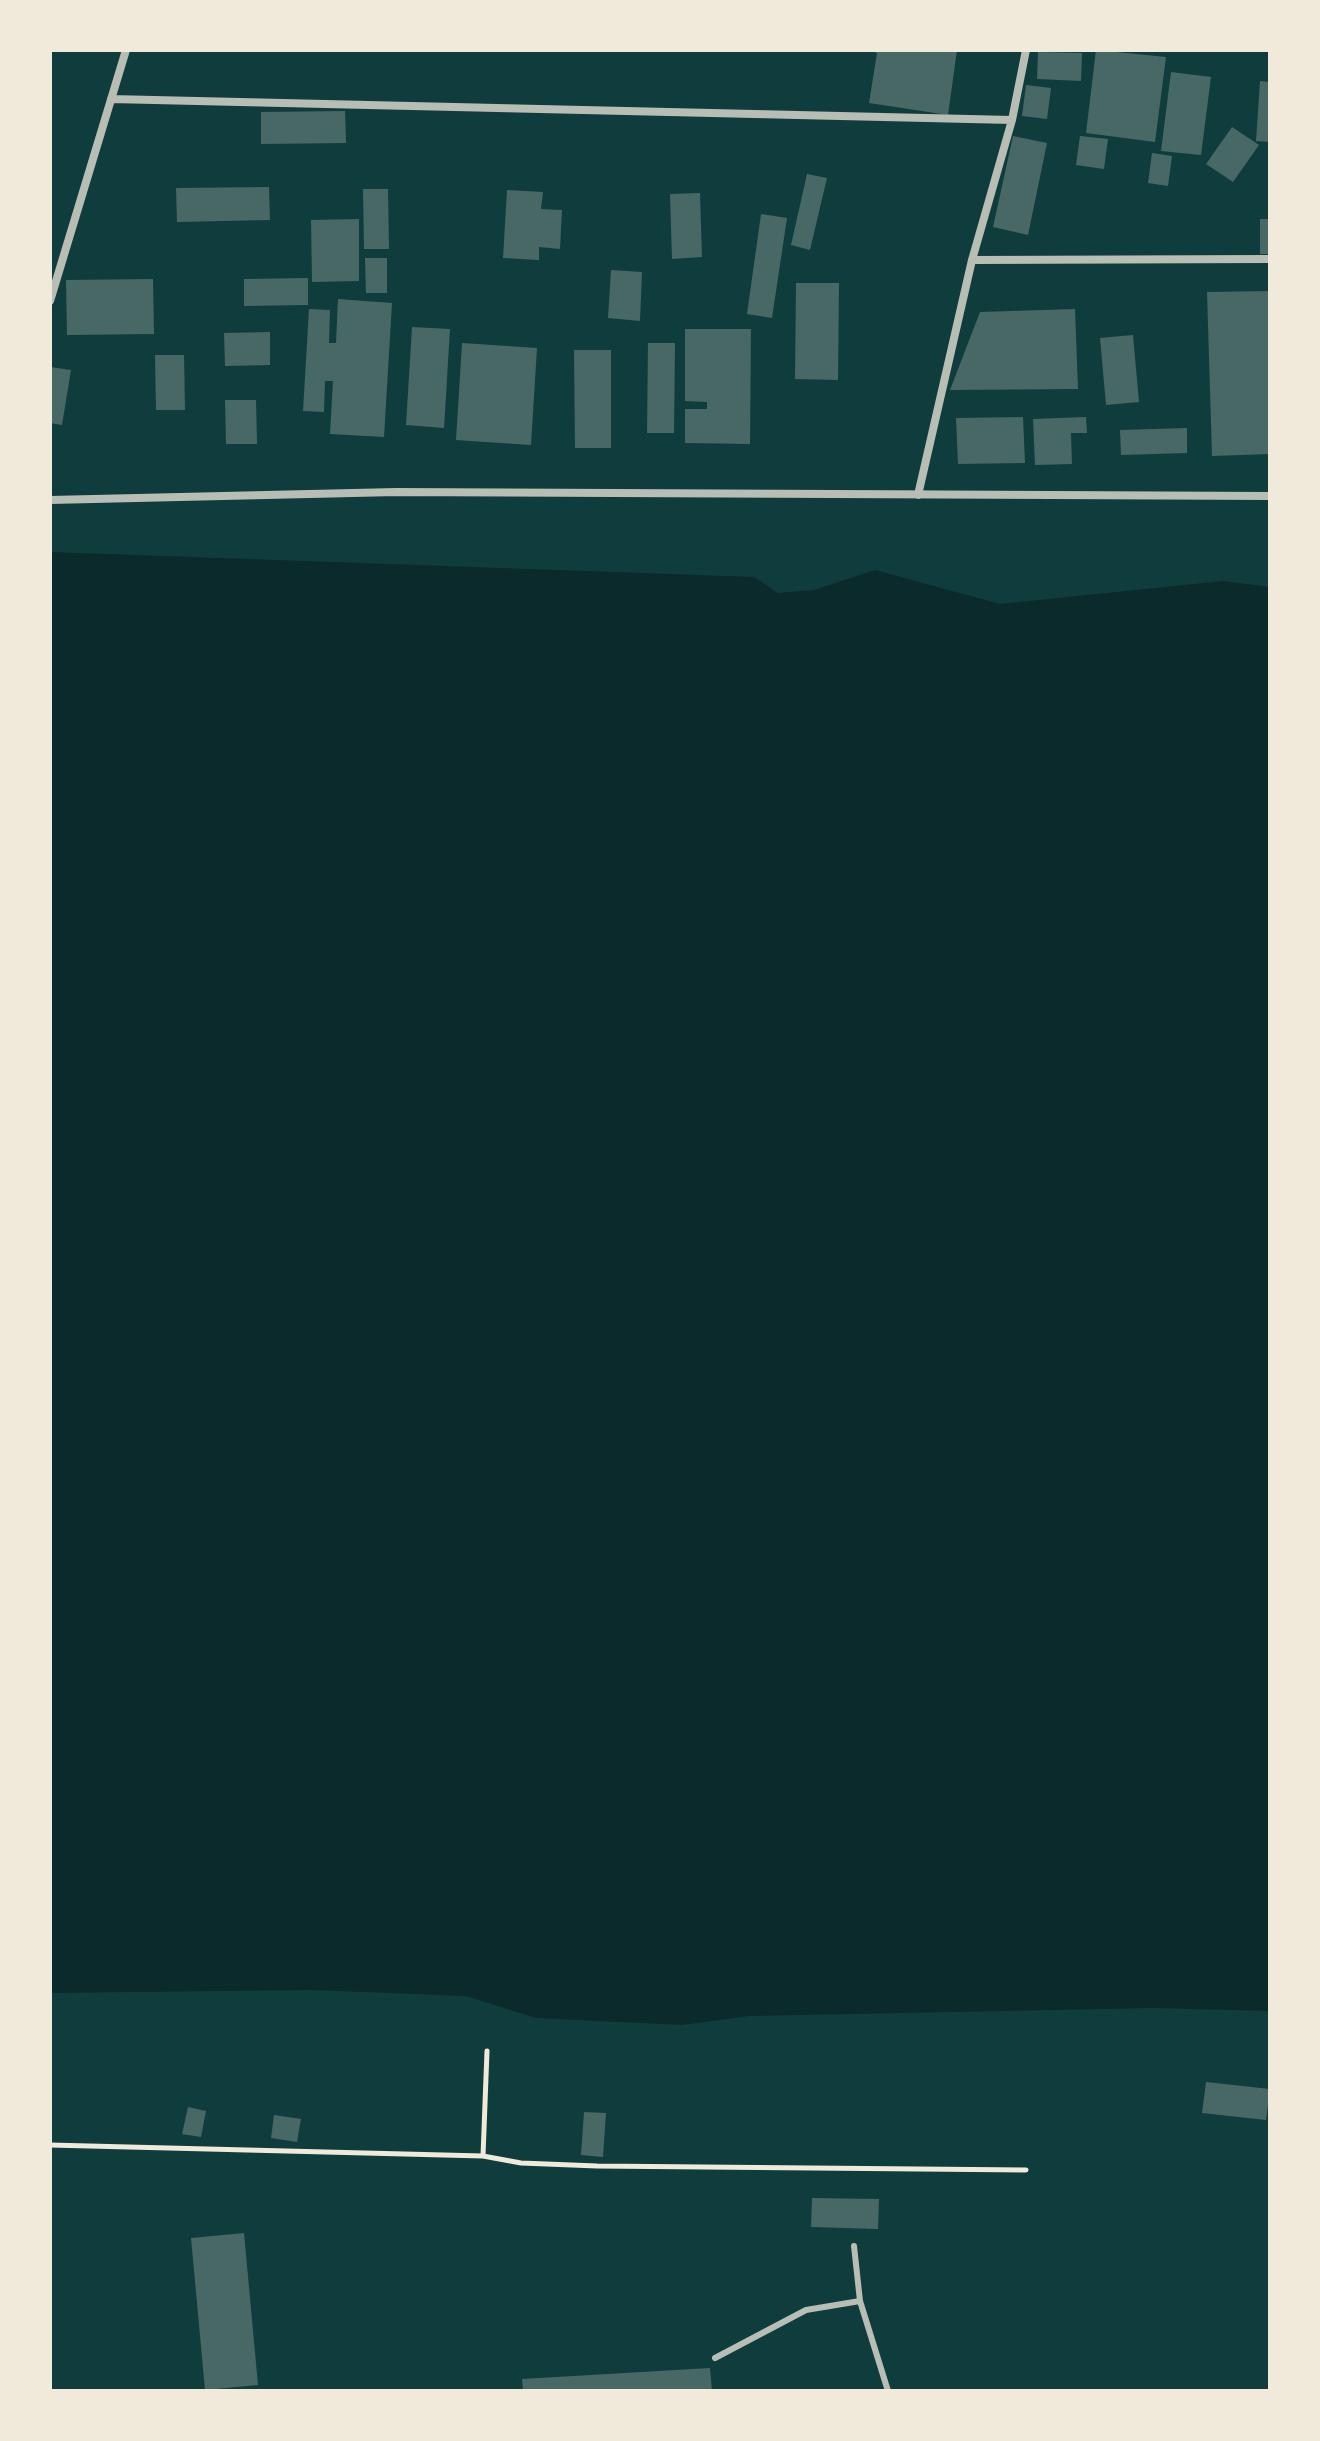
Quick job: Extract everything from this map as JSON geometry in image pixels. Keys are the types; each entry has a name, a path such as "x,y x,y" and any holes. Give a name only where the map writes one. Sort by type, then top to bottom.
{"street":[{"path":"50,301 126,50"},
{"path":"918,495 972,260 1012,120 1026,50"},
{"path":"111,99 1012,120"},
{"path":"972,260 1270,259"},
{"path":"50,500 396,492 1270,496"}],"lane":[{"path":"854,2246 860,2301 888,2391"},
{"path":"715,2358 806,2310 860,2301"}],"path":[{"path":"483,2156 487,2051"},
{"path":"50,2145 483,2156 521,2163 642,2167 1026,2170"}],"water":[{"path":"50,552 754,577 778,593 814,590 875,570 1000,604 1223,581 1270,587 1270,2011 1153,2008 749,2016 682,2025 536,2018 466,1996 311,1990 50,1993"}],"building":[{"path":"867,50 957,50 948,115 869,103 877,53"},
{"path":"1096,50 1166,57 1155,142 1086,133"},
{"path":"1038,52 1082,53 1081,81 1037,79"},
{"path":"1171,72 1211,77 1201,155 1161,151"},
{"path":"1260,81 1270,82 1270,142 1256,141"},
{"path":"1026,85 1051,88 1047,119 1022,116"},
{"path":"345,111 346,143 261,144 261,112"},
{"path":"1232,127 1259,145 1233,182 1206,164"},
{"path":"1013,136 1047,143 1028,235 993,227"},
{"path":"1080,136 1108,139 1104,169 1076,165"},
{"path":"1152,153 1172,156 1168,186 1148,183"},
{"path":"807,174 827,178 810,250 791,245"},
{"path":"269,187 270,220 177,222 176,188"},
{"path":"363,189 388,189 389,249 364,249"},
{"path":"507,190 543,192 541,209 562,210 560,249 539,247 539,260 503,258"},
{"path":"700,193 702,257 672,259 670,194"},
{"path":"761,214 787,218 772,318 747,314"},
{"path":"359,219 359,281 312,282 311,220"},
{"path":"1260,219 1270,219 1270,254 1260,254"},
{"path":"365,258 387,258 387,293 366,293"},
{"path":"611,270 642,272 640,321 608,318"},
{"path":"308,278 308,305 244,306 244,279"},
{"path":"153,279 154,334 67,335 66,280"},
{"path":"796,283 839,283 838,380 795,379"},
{"path":"1270,291 1270,454 1212,456 1207,292"},
{"path":"338,299 392,303 384,437 330,434 333,381 325,381 324,412 303,411 309,309 330,310 329,343 336,343"},
{"path":"1075,309 1078,389 950,390 980,312"},
{"path":"412,327 450,329 444,428 406,425"},
{"path":"685,329 751,329 750,444 685,443 685,409 707,409 707,402 685,401"},
{"path":"270,332 270,365 225,366 224,333"},
{"path":"1133,335 1139,402 1106,405 1100,338"},
{"path":"462,343 537,348 531,445 456,440"},
{"path":"648,343 675,343 674,433 647,433"},
{"path":"574,350 611,350 611,448 575,448"},
{"path":"155,355 184,355 185,410 156,410"},
{"path":"50,367 71,370 62,425 50,423"},
{"path":"225,400 256,400 257,444 226,444"},
{"path":"1023,417 1025,463 958,464 956,418"},
{"path":"1086,417 1087,433 1071,433 1072,464 1035,465 1033,419"},
{"path":"1187,428 1187,453 1121,455 1120,430"},
{"path":"1206,2082 1270,2089 1266,2120 1202,2113"},
{"path":"188,2107 206,2111 201,2137 182,2134"},
{"path":"584,2112 606,2113 603,2157 581,2155"},
{"path":"274,2115 301,2119 297,2142 271,2138"},
{"path":"812,2198 879,2199 878,2229 811,2227"},
{"path":"244,2233 258,2385 205,2390 191,2238"},
{"path":"710,2368 712,2391 523,2391 522,2379"}]}
